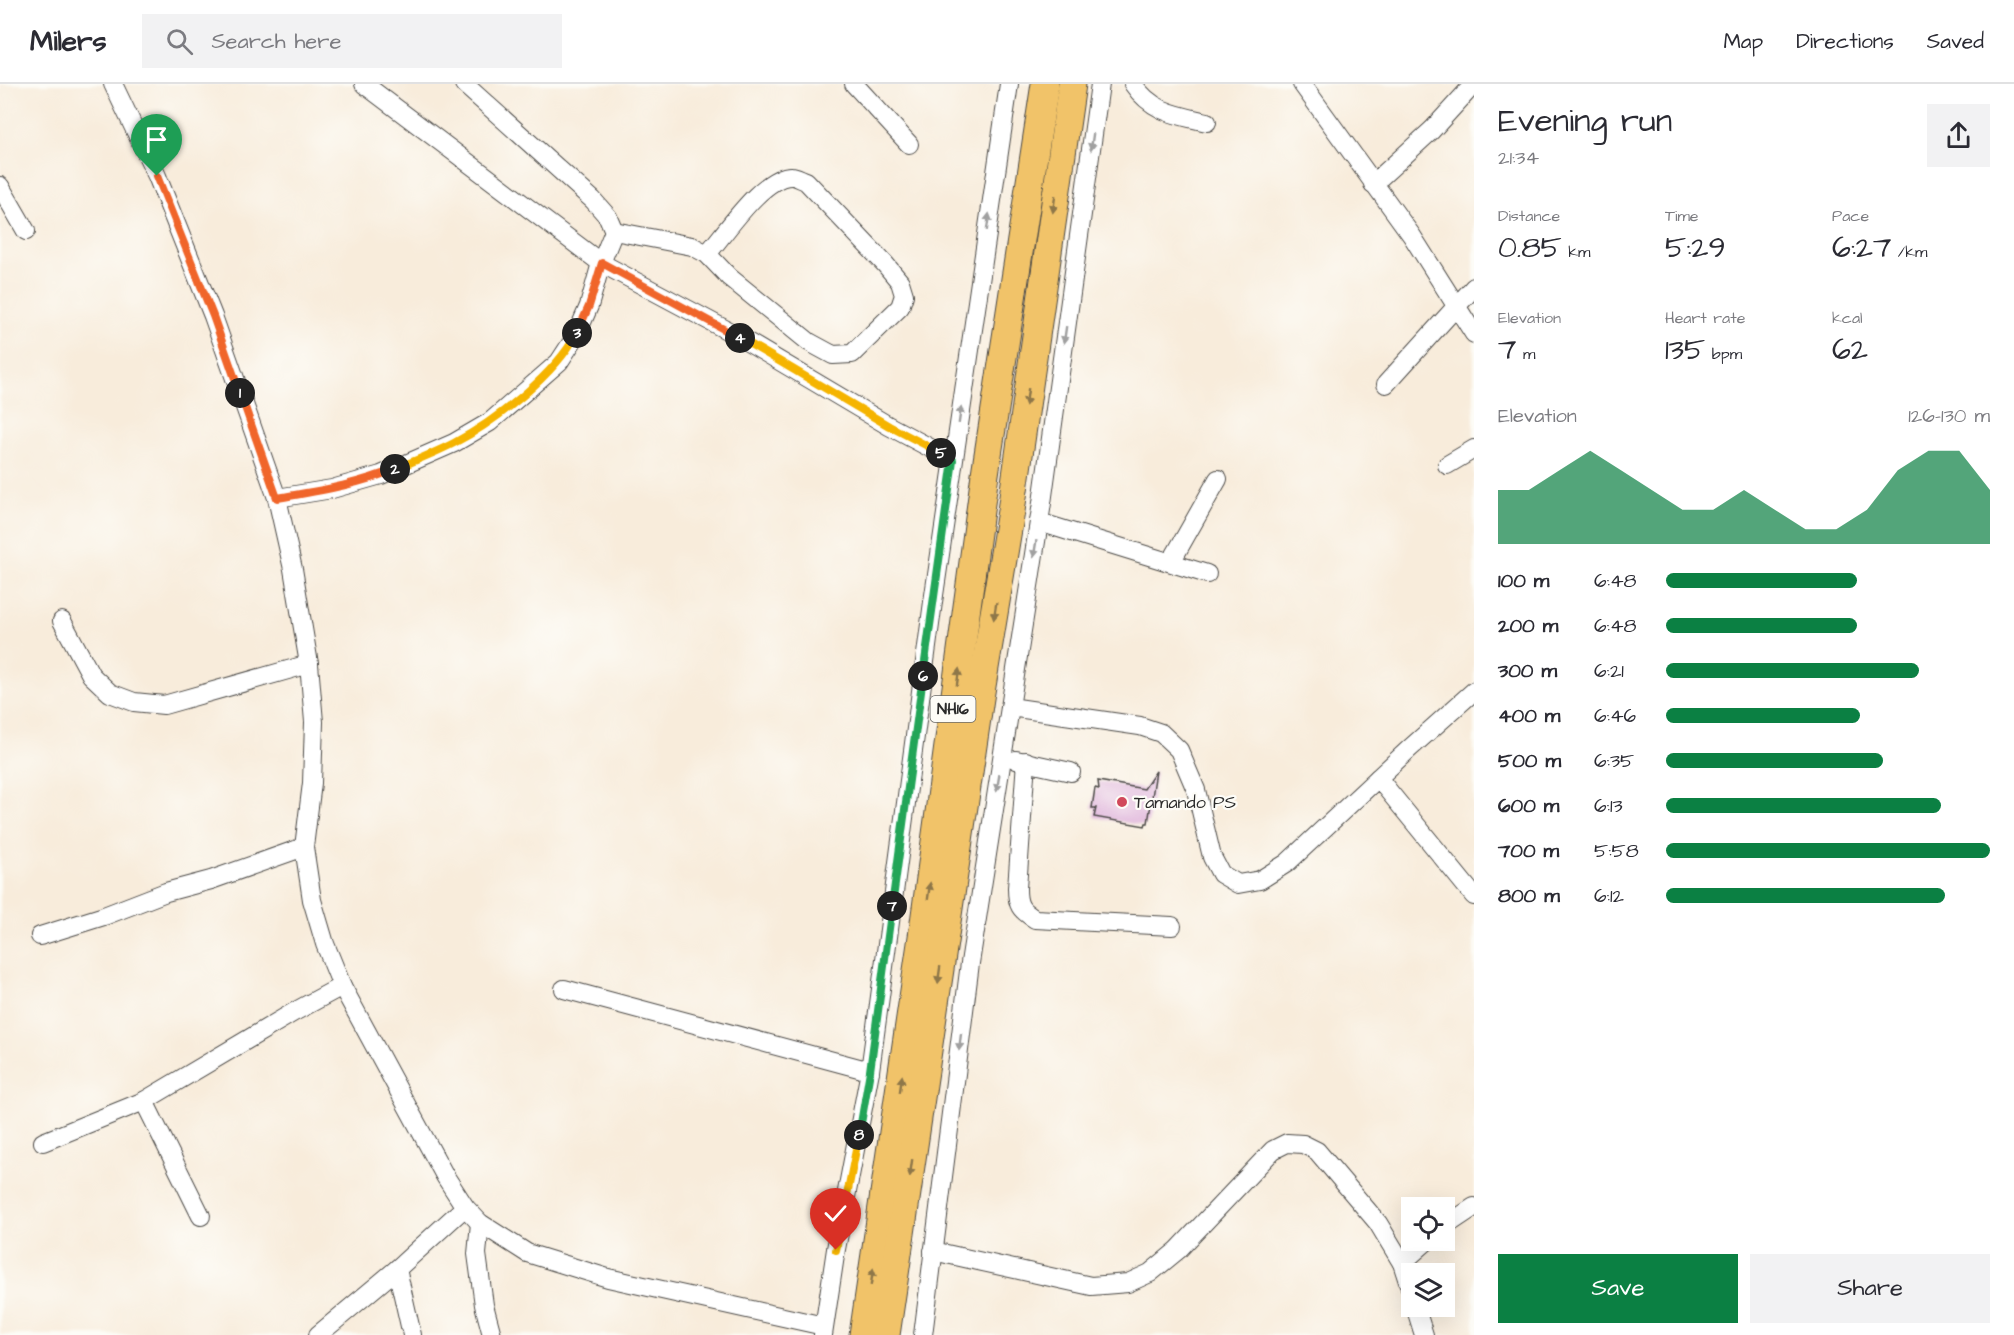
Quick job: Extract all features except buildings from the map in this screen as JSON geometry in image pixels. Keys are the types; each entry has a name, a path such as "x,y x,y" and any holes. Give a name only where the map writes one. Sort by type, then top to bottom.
{"highway":[{"name":"NH16","path":"863,1335 922,942 985,474 1045,84"},
{"name":"NH16","path":"886,1335 980,698 1011,511 1072,84"}],"street":[{"path":"113,84 157,176 200,284 277,498 309,664 314,722 312,783 304,847 312,900 325,944 342,986 445,1176 465,1207 480,1223 527,1253 608,1278 823,1331 870,1071 931,614 1009,84"},
{"path":"364,84 602,263 734,334 889,426 953,460"},
{"path":"277,498 332,489 381,475 454,443 490,422 559,362 576,336 589,306 614,231 608,217 593,200 464,84"},
{"path":"854,84 909,144"},
{"path":"923,1335 970,963 1039,522 1100,84"},
{"path":"1133,84 1154,107 1207,122"},
{"path":"1302,84 1412,236 1474,334"},
{"path":"1373,184 1432,130 1474,84"},
{"path":"614,231 692,246 707,254 729,277 809,342 833,355 852,354 900,307 904,295 900,282 885,264 806,181 793,176 778,179 758,194 707,254"},
{"path":"0,186 26,231"},
{"path":"1386,384 1474,287"},
{"path":"1447,465 1474,449"},
{"path":"1171,562 1218,480"},
{"path":"1039,522 1207,574"},
{"path":"62,621 91,675 110,693 134,702 164,705 309,664"},
{"path":"1010,707 1140,726 1161,733 1179,750 1196,790 1212,857 1221,873 1238,884 1260,880 1287,863 1474,691"},
{"path":"1002,758 1026,761 1071,772"},
{"path":"1026,761 1017,888 1017,902 1022,911 1035,919 1172,926"},
{"path":"1378,778 1474,896"},
{"path":"40,936 304,847"},
{"path":"43,1142 144,1101 342,986"},
{"path":"564,989 870,1071"},
{"path":"144,1101 201,1216"},
{"path":"933,1251 1091,1286 1128,1283 1150,1273 1178,1250 1274,1150 1287,1143 1303,1144 1317,1151 1377,1223 1402,1263 1416,1251"},
{"path":"318,1335 397,1269 465,1207"},
{"path":"1455,1220 1474,1207"},
{"path":"480,1223 477,1254 484,1305 492,1335"},
{"path":"397,1269 410,1334"},
{"path":"1418,1317 1424,1335"}],"place":[{"name":"Tamando PS","path":"1122,802"}],"route":[{"path":"157,176 213,316 277,498 332,489 381,475 454,443 490,422 559,362 576,336 589,306 602,263 734,334 889,426 953,460 870,1071 836,1250"}]}
